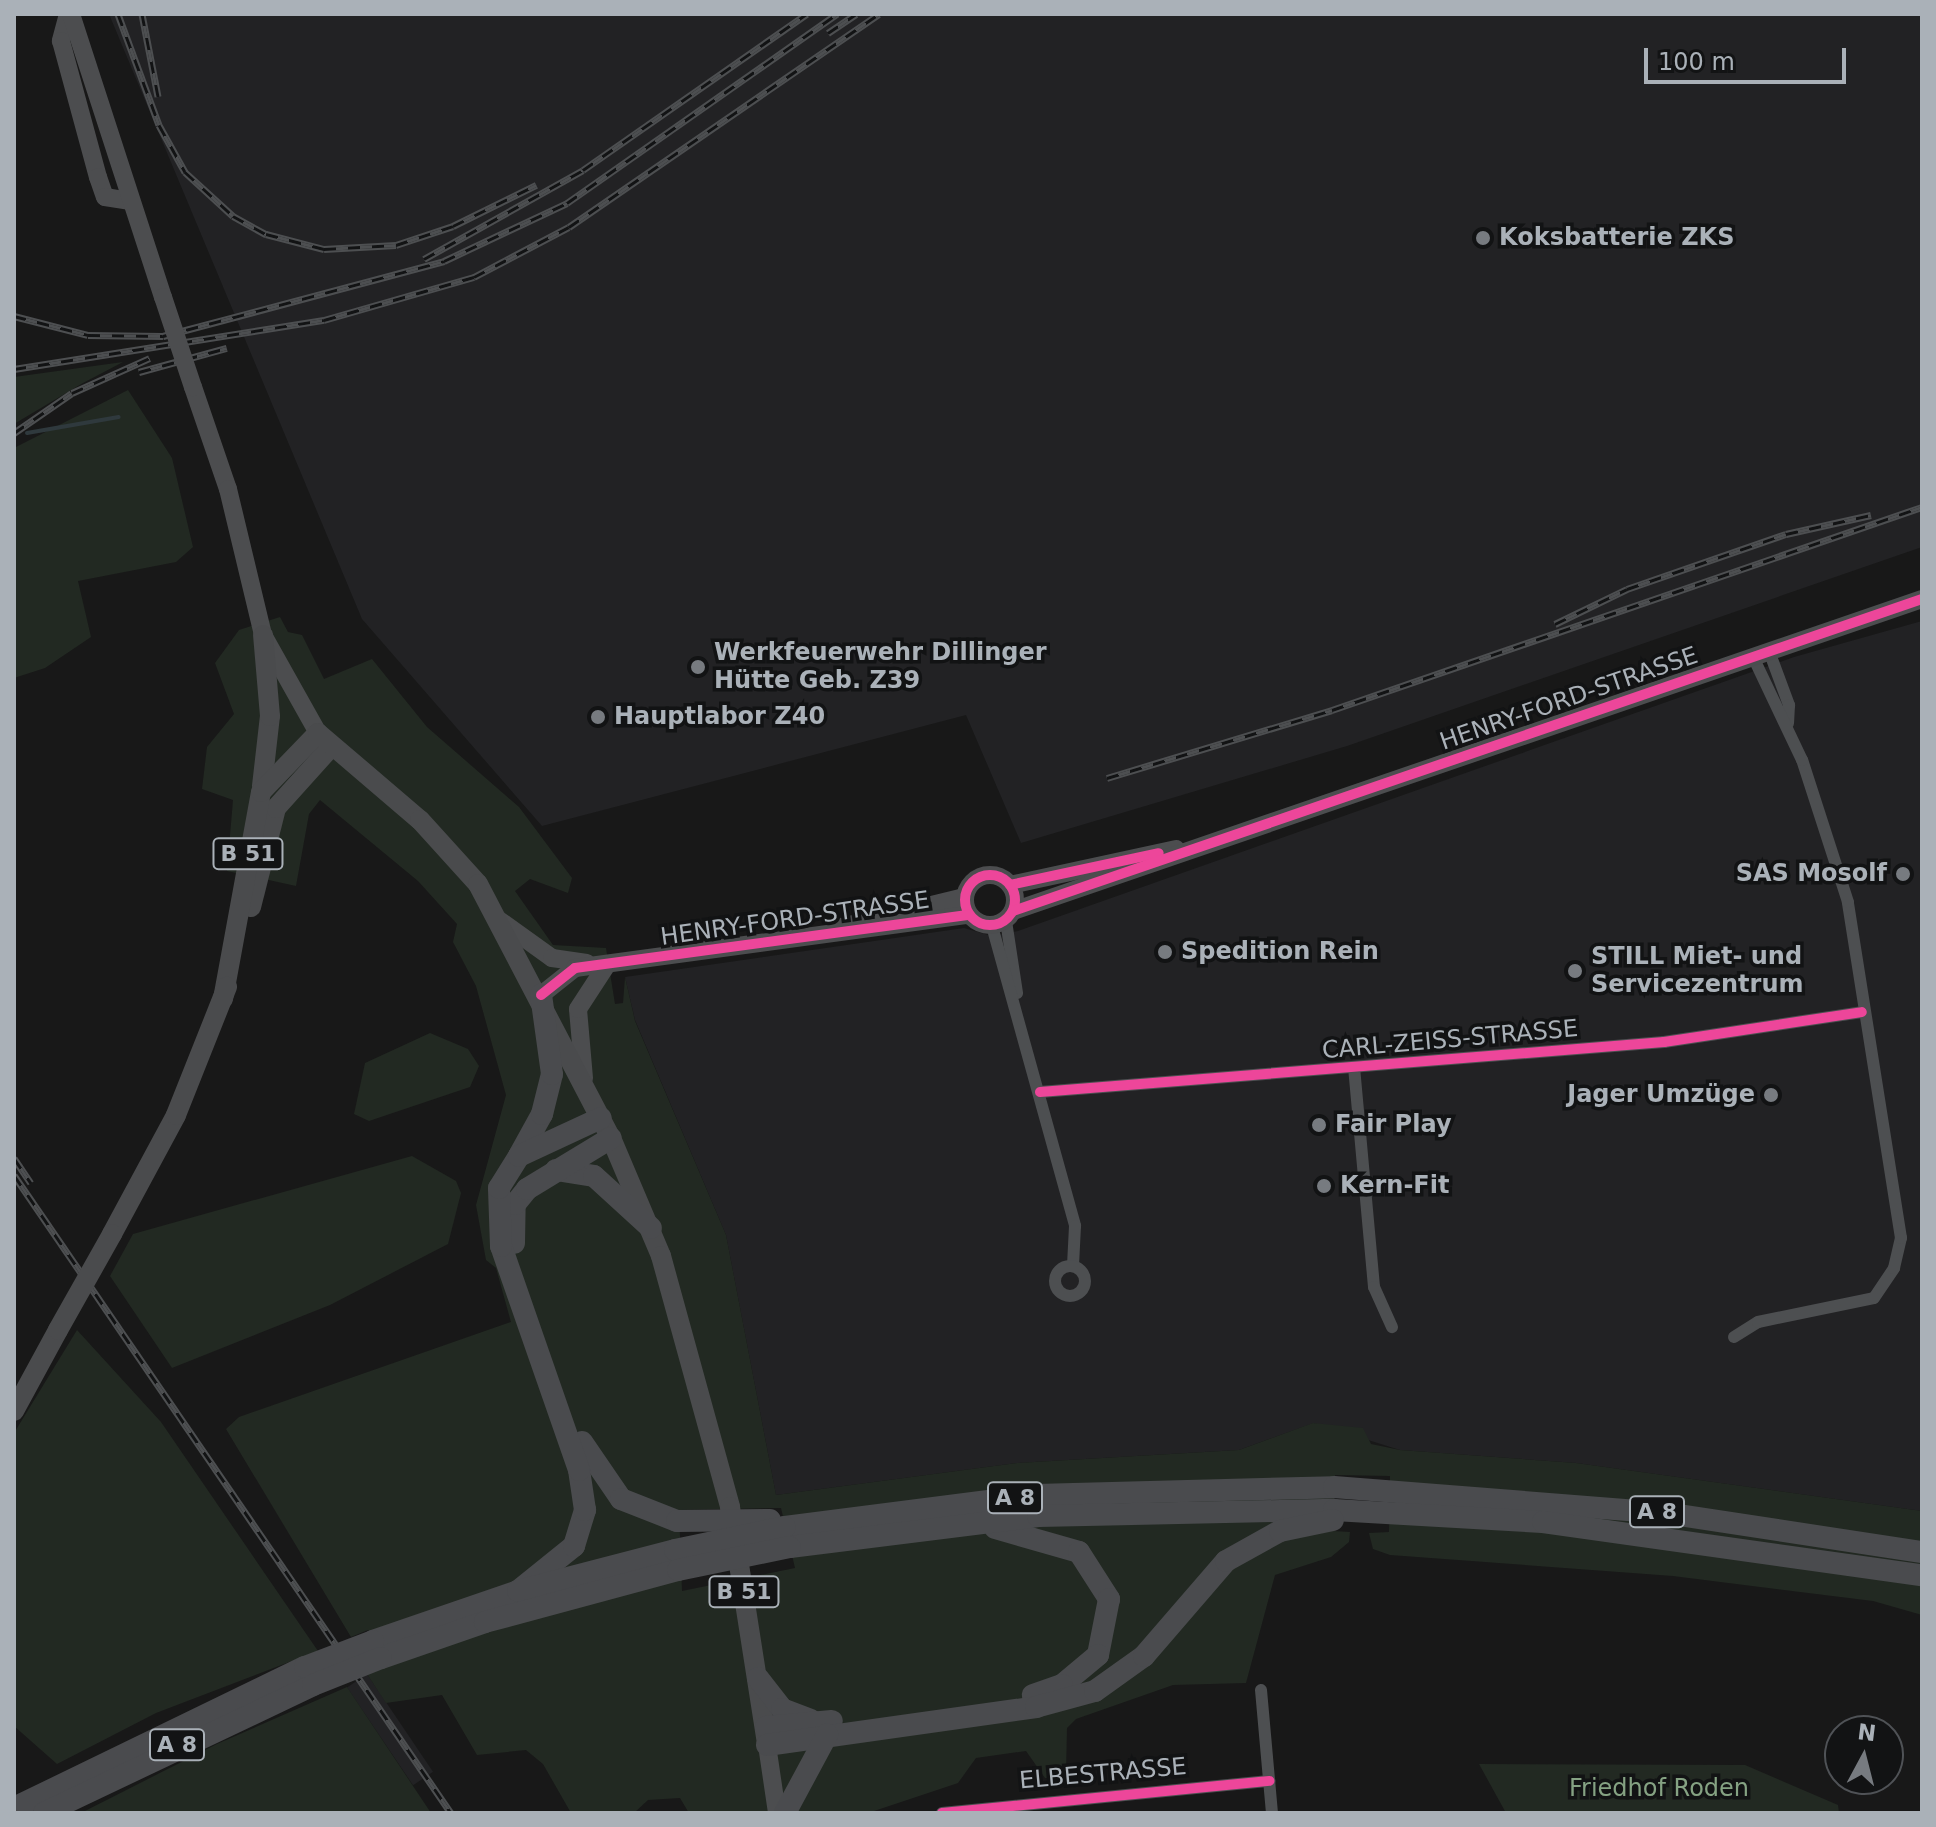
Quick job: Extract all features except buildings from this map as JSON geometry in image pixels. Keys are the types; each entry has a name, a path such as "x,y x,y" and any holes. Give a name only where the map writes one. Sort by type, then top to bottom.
{"highway":[{"path":"518,1591 574,1546 585,1510 497,1226 499,1188 542,1114 552,1074 541,995"},
{"path":"519,1156 606,1128"},
{"path":"606,1128 527,1189 511,1219 544,1338 590,1462 621,1499 677,1521 786,1531"},
{"path":"555,1170 594,1176 651,1228"},
{"name":"A 8","path":"377,1650 485,1622 677,1560 826,1519 1036,1495 1334,1487 1389,1506 1447,1515 1665,1536 1922,1575"},
{"name":"A 8","path":"786,1531 918,1526 1145,1510 1334,1515 1389,1506 1666,1513 1922,1552"},
{"path":"758,1678 782,1709 826,1728 1036,1707 1095,1691 1144,1656 1226,1561 1280,1531 1334,1515"},
{"path":"766,1736 1035,1695 1062,1685 1098,1655 1109,1599 1079,1552 1021,1532 918,1526"},
{"name":"A 8","path":"14,1808 309,1676 518,1591 677,1560"},
{"name":"A 8","path":"44,1813 309,1676"},
{"path":"785,1813 826,1728"}],"main road":[{"path":"261,792 270,716 263,635"},
{"path":"261,792 325,740"},
{"name":"B 51","path":"14,1411 176,1115 223,999 276,808 325,740 450,848 499,920 584,1078 651,1228 730,1507 766,1736"},
{"name":"B 51","path":"223,999 261,792"}],"street":[{"path":"69,14 193,387 241,545 263,635 325,740"},
{"name":"HENRY-FORD-STRASSE","path":"1004,919 1229,837 1922,599"},
{"path":"1734,1337 1758,1322 1864,1303 1894,1268 1900,1226 1862,1012 1848,902 1788,723 1789,705 1761,654"},
{"name":"HENRY-FORD-STRASSE","path":"541,995 575,968 606,966 966,906 986,875 1010,885 1229,837"},
{"path":"1010,885 1004,919 1018,1000 1075,1226 1073,1266"},
{"path":"966,906 1004,919"},
{"path":"499,920 552,958 606,966 578,1009 584,1078"},
{"name":"CARL-ZEISS-STRASSE","path":"1040,1092 1664,1042 1862,1012"},
{"name":"CARL-ZEISS-STRASSE","path":"1354,1067 1374,1287 1392,1327"},
{"path":"1261,1690 1272,1813"},
{"path":"766,1736 777,1813"},
{"name":"ELBESTRASSE","path":"942,1813 1038,1798 1269,1781"},
{"path":"1038,1798 1039,1813"}],"shaded area":[{"path":"109,14 1922,14 1922,547 1347,746 1021,843 966,715 542,826 362,619"},
{"path":"1922,621 1922,1511 1576,1463 1400,1450 1314,1423 1239,1450 1017,1463 776,1495 726,1235 635,1020 625,977 964,928 992,936 1018,931 1794,657"},
{"path":"367,1674 433,1772 413,1785 347,1687"}],"green space":[{"path":"123,362 83,383 14,424 14,377"},
{"path":"128,390 172,458 193,547 176,562 78,581 91,637 45,668 14,678 14,448"},
{"path":"280,617 288,632 302,635 324,679 372,659 427,727 519,807 572,878 568,893 530,879 515,891 553,945 606,948 615,1004 623,1003 625,977 635,1021 726,1235 776,1495 1017,1463 1239,1450 1313,1423 1363,1428 1371,1444 1400,1450 1576,1463 1922,1511 1922,1615 1873,1601 1673,1576 1390,1555 1373,1549 1369,1533 1389,1532 1390,1476 1335,1475 1333,1531 1350,1532 1349,1542 1331,1557 1275,1575 1246,1683 1173,1685 1076,1719 1067,1728 1066,1773 1059,1778 1045,1778 1026,1751 976,1758 958,1783 868,1813 689,1813 680,1798 648,1800 634,1813 571,1813 543,1764 526,1750 477,1755 442,1695 386,1703 367,1674 385,1667 368,1630 351,1637 226,1429 239,1417 511,1322 496,1268 486,1260 476,1205 506,1095 476,986 453,942 457,924 418,881 320,800 309,814 296,886 227,871 233,800 202,789 207,747 234,714 215,663 239,630","holes":["781,1508 795,1568 682,1591 679,1510"]},
{"path":"430,1033 468,1049 479,1066 470,1087 369,1121 354,1114 365,1063"},
{"path":"412,1156 456,1181 461,1193 448,1244 330,1305 172,1368 110,1276 133,1234"},
{"path":"77,1330 161,1422 318,1651 156,1713 57,1764 14,1726 14,1433"},
{"path":"347,1687 431,1813 81,1813 217,1744"},
{"name":"Friedhof Roden","path":"1479,1764 1745,1765 1838,1805 1839,1813 1506,1813"}],"waterway":[{"path":"27,433 119,417"}],"railway":[{"path":"118,14 159,125 185,172 233,216 266,234 324,249 396,245 453,226 536,185"},
{"path":"142,14 158,96"},
{"path":"424,259 583,170 807,14"},
{"path":"14,316 88,335 163,336 444,261 567,203 837,14"},
{"path":"828,33 856,14"},
{"path":"14,369 324,320 474,277 569,227 879,14"},
{"path":"139,372 227,348"},
{"path":"14,433 72,393 150,358"},
{"path":"1107,778 1332,710 1922,507"},
{"path":"1555,624 1627,589 1786,534 1871,515"},
{"path":"14,1158 31,1183"},
{"path":"14,1175 451,1813"}],"cycle path":[{"path":"1013,911 1922,599"},
{"path":"1010,885 1159,853"},
{"path":"980,876 1000,876 1014,890 1015,900 1014,910 1000,924 980,924 966,910 966,890 980,876"},
{"path":"541,995 575,968 969,915"},
{"path":"1040,1092 1664,1042 1862,1012"},
{"path":"942,1813 1269,1781"}],"place":[{"name":"Koksbatterie ZKS","path":"1483,238"},
{"name":"Werkfeuerwehr Dillinger Hütte Geb. Z39","path":"698,667"},
{"name":"Hauptlabor Z40","path":"598,717"},
{"name":"SAS Mosolf","path":"1903,874"},
{"name":"Spedition Rein","path":"1165,952"},
{"name":"STILL Miet- und Servicezentrum","path":"1575,971"},
{"name":"Jager Umzüge","path":"1771,1095"},
{"name":"Fair Play","path":"1319,1125"},
{"name":"Kern-Fit","path":"1324,1186"}]}
